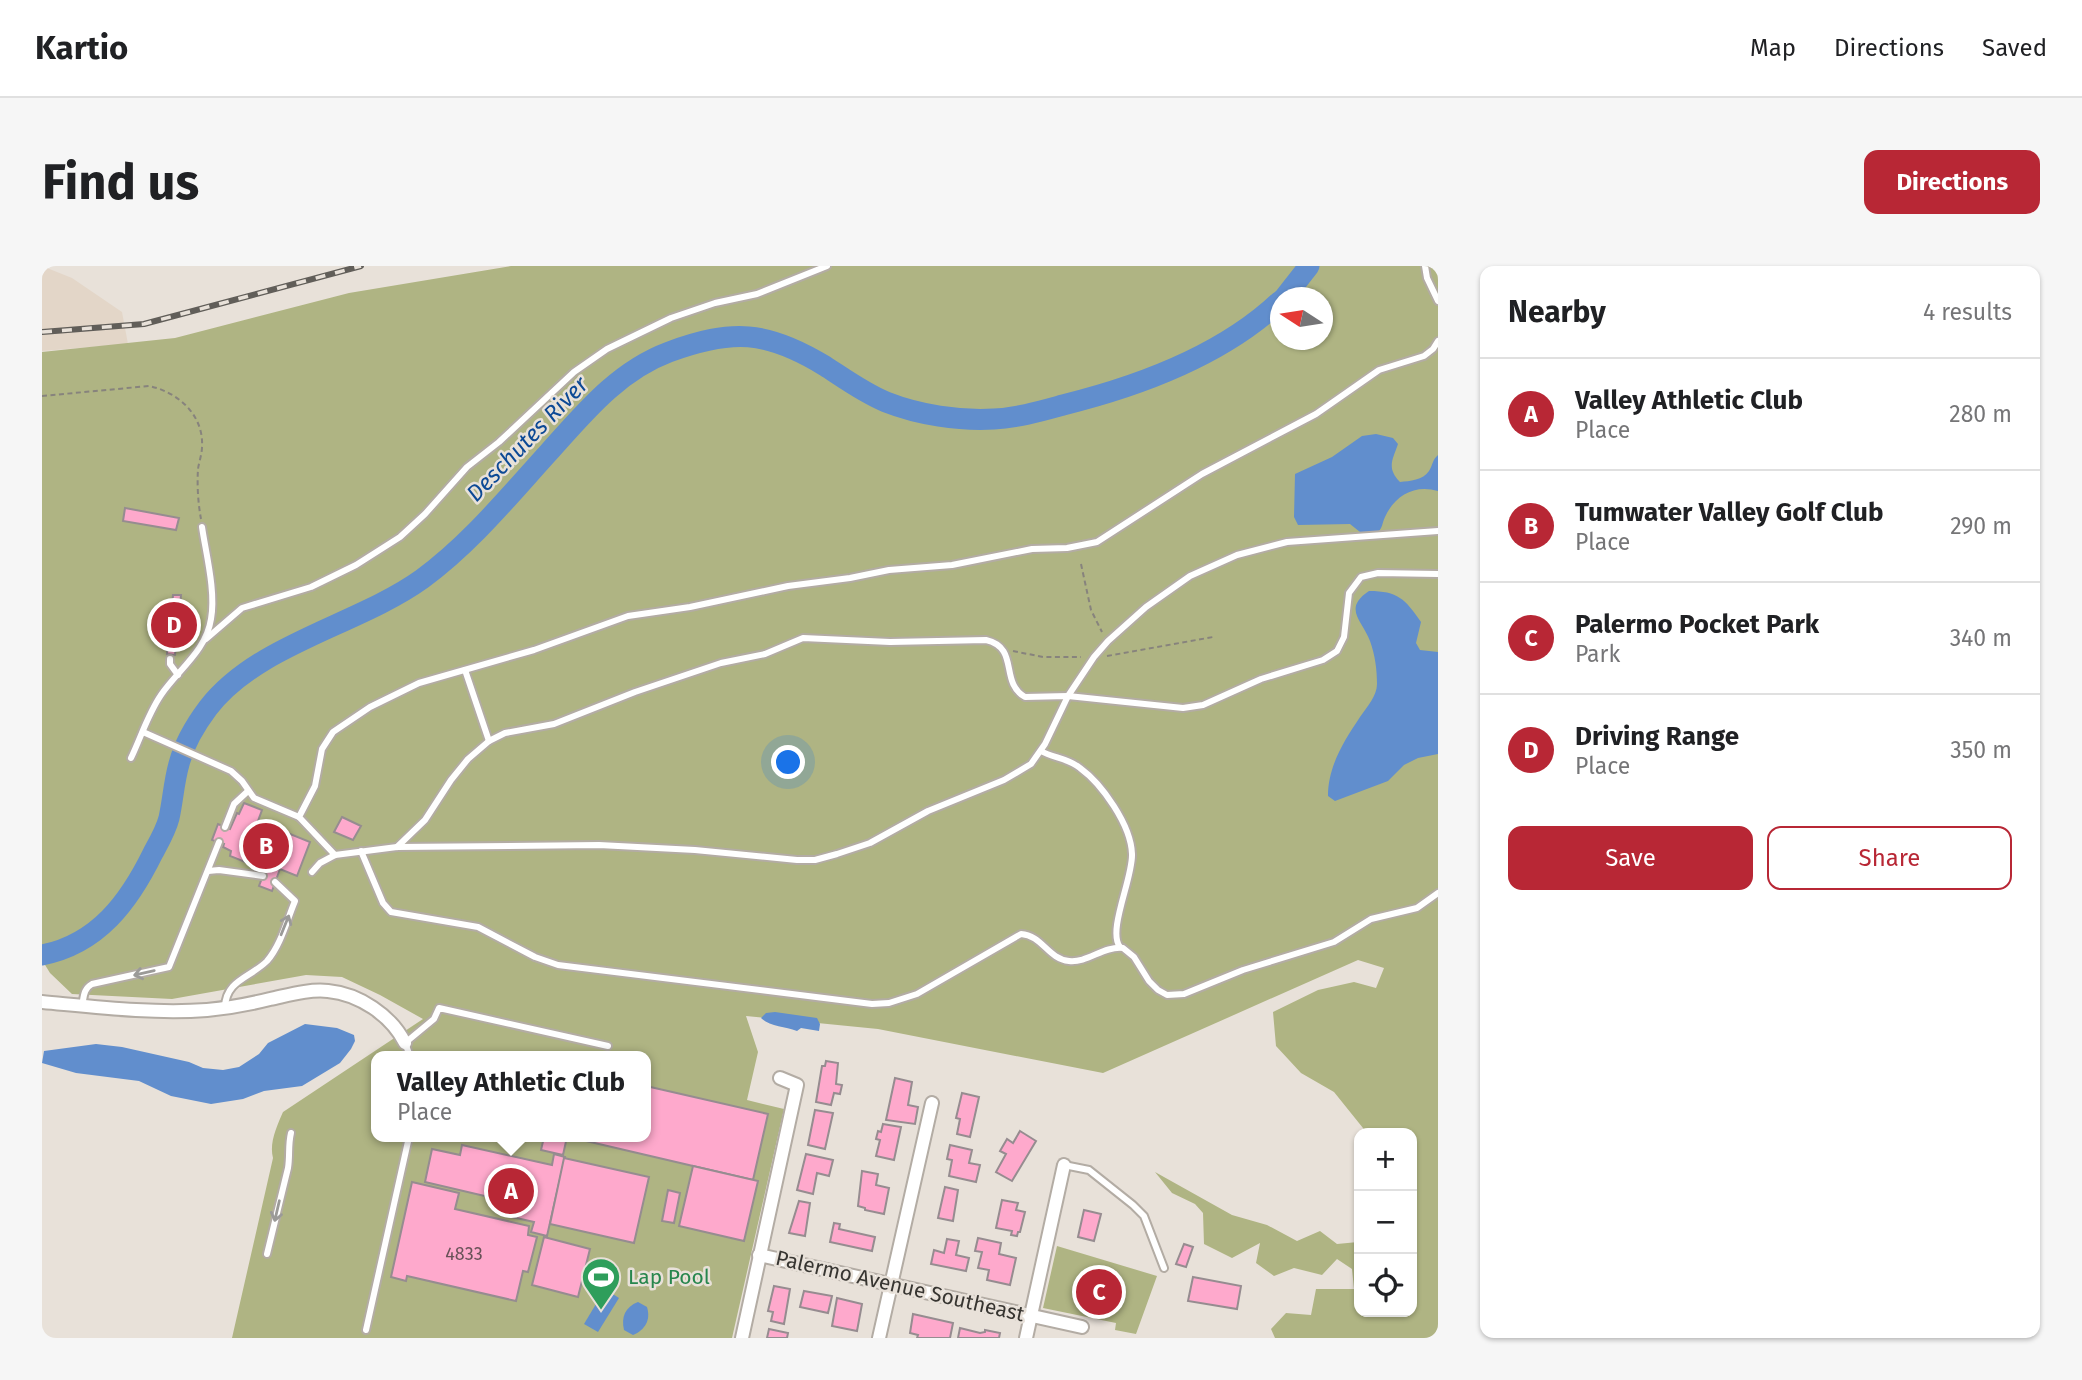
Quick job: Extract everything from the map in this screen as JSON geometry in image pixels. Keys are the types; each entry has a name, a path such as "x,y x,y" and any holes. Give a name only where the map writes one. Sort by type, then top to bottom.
{"street":[{"path":"42,1002 177,1010 225,1007 307,992 327,991 359,1001 378,1012 391,1022 405,1043"},
{"path":"742,1338 797,1085 780,1078"},
{"path":"879,1338 932,1103"},
{"path":"1026,1338 1064,1165"},
{"name":"Palermo Avenue Southeast","path":"759,1255 1082,1327"}],"lane":[{"path":"131,758 162,694 206,639 242,608 311,587 356,565 400,537 467,467 499,442 573,372 607,349 671,318 715,303 764,291 827,266"},
{"path":"1425,266 1427,278 1438,301"},
{"path":"1418,359 1433,349 1438,341"},
{"path":"299,817 314,786 322,749 333,732 358,714 419,683 534,650 628,616 889,570 952,565 1032,550 1068,548 1097,542 1202,474 1316,414 1379,370 1438,353"},
{"path":"202,527 212,601 212,617 206,639"},
{"path":"312,872 320,863 335,855 397,847 599,845 815,860 870,843 928,811 1004,780 1031,764 1041,751 1068,696 1094,657 1146,607 1190,576 1237,555 1287,542 1438,531"},
{"path":"397,847 425,820 468,759 489,741 514,730 554,724 635,692 709,667 765,654 808,638 847,642 986,640 1003,649 1012,684 1022,696 1068,696 1182,708 1203,705 1253,682 1322,660 1337,651 1343,637 1349,593 1361,577 1378,573 1438,574"},
{"path":"170,659 170,664 178,675"},
{"path":"465,670 489,741"},
{"path":"143,732 231,771 254,798 299,817 335,855"},
{"path":"1041,751 1070,761 1087,774 1115,809 1128,832 1132,859 1115,940 1134,957 1149,981 1167,995 1184,994 1243,970 1334,942 1371,919 1417,908 1438,893"},
{"path":"225,827 234,804 248,791"},
{"path":"82,1006 87,987 92,984 169,967 219,842"},
{"path":"361,851 383,903 397,915 478,927 535,957 558,965 748,990 861,1004 883,1004 929,989 1021,934 1037,939 1054,955 1068,961 1120,947"},
{"path":"208,871 262,876"},
{"path":"225,1007 230,988 254,972 275,950 295,901 275,881"},
{"path":"408,1051 405,1043 434,1019 439,1008 608,1046"},
{"path":"267,1254 290,1158 288,1149 291,1133"},
{"path":"366,1330 408,1142"},
{"path":"1064,1165 1089,1170 1144,1216 1164,1268"}],"path":[{"path":"42,396 149,386 165,390 182,401 195,418 201,432 202,448 198,470 202,527"},
{"path":"1081,564 1091,610 1108,641"}],"shaded area":[{"path":"42,266 72,278 122,312 128,344 42,351"}],"green space":[{"path":"511,266 1438,266 1438,1338 1275,1338 1271,1329 1286,1313 1311,1315 1316,1289 1354,1289 1354,1317 1417,1317 1417,1128 1363,1128 1334,1092 1301,1073 1276,1046 1273,1012 1318,990 1354,982 1376,988 1384,968 1358,960 1103,1073 878,1029 746,1016 758,1052 747,1100 784,1109 732,1338 232,1338 273,1158 273,1141 283,1112 371,1054 371,1142 651,1142 651,1051 375,1051 423,1019 342,977 306,975 172,999 72,994 50,973 42,960 42,352 175,338 349,293"},
{"path":"1155,1172 1232,1215 1267,1225 1297,1241 1320,1231 1337,1244 1354,1242 1354,1289 1352,1269 1337,1259 1322,1275 1294,1268 1274,1276 1256,1263 1260,1243 1232,1258 1204,1244 1203,1213 1195,1204 1172,1193"},
{"path":"1057,1246 1157,1276 1136,1334 1115,1330 1116,1323 1043,1308"}],"water":[{"path":"1376,434 1393,438 1398,444 1392,468 1400,482 1416,480 1423,476 1438,455 1438,491 1414,490 1400,497 1389,509 1378,532 1360,532 1350,524 1298,525 1294,517 1295,474 1332,457 1362,436"},
{"path":"1369,591 1394,595 1405,602 1421,622 1416,643 1420,650 1438,652 1438,754 1418,758 1404,765 1388,781 1335,801 1328,796 1334,764 1377,688 1373,652 1356,609 1361,597"},
{"path":"766,1013 817,1018 819,1031 801,1028 797,1031 773,1025 761,1018"},
{"path":"305,1024 337,1028 354,1035 355,1041 340,1063 302,1086 264,1091 243,1099 211,1104 171,1096 139,1081 76,1073 42,1063 44,1051 96,1044 122,1047 189,1062 203,1068 223,1070 239,1067 259,1054 268,1043"},
{"name":"Lap Pool","path":"605,1289 619,1298 598,1332 584,1324"},
{"path":"638,1302 647,1307 648,1316 644,1327 633,1335 624,1330 623,1321 627,1310"}],"building":[{"path":"125,508 179,518 176,530 123,521"},
{"path":"173,595 181,595 175,655 167,654"},
{"path":"244,803 262,810 258,821 310,842 297,876 280,869 272,891 259,886 265,870 230,856 231,851 223,847 224,844 212,840 218,824 230,829"},
{"path":"342,817 361,826 353,840 334,832"},
{"path":"826,1061 838,1063 836,1084 842,1085 840,1094 834,1093 831,1105 816,1102 822,1066 825,1066"},
{"path":"895,1078 912,1082 908,1105 918,1107 915,1124 886,1120"},
{"path":"651,1087 768,1114 753,1180 590,1142 651,1142"},
{"path":"962,1093 979,1097 970,1137 957,1134 960,1119 956,1118"},
{"path":"815,1110 833,1113 825,1149 808,1145"},
{"path":"883,1124 901,1127 894,1160 876,1156 880,1140 876,1139"},
{"path":"1020,1131 1036,1141 1012,1181 996,1172 1006,1154 1000,1151 1007,1139 1013,1143"},
{"path":"543,1142 566,1142 563,1155 541,1150"},
{"path":"462,1145 552,1165 554,1154 565,1157 547,1236 531,1232 534,1222 503,1215 506,1201 425,1182 432,1149 460,1155"},
{"path":"950,1145 972,1150 969,1163 980,1165 976,1182 949,1176 952,1160 947,1159"},
{"path":"806,1154 833,1160 829,1176 817,1173 813,1194 797,1190"},
{"path":"564,1158 649,1177 634,1243 550,1224"},
{"path":"693,1166 758,1181 744,1241 679,1226"},
{"path":"862,1171 878,1174 876,1185 889,1188 884,1214 858,1206"},
{"path":"412,1182 459,1193 455,1209 529,1226 528,1235 537,1237 528,1272 523,1271 516,1301 407,1276 406,1281 391,1277"},
{"path":"945,1187 958,1190 953,1221 938,1218"},
{"path":"668,1190 680,1193 674,1223 662,1221"},
{"path":"1002,1200 1018,1203 1016,1210 1025,1212 1017,1236 1011,1235 1012,1231 996,1228"},
{"path":"799,1201 810,1203 805,1236 789,1233"},
{"path":"1084,1210 1101,1214 1094,1241 1078,1237"},
{"path":"834,1223 840,1224 839,1229 875,1237 872,1251 830,1242"},
{"path":"544,1237 590,1249 578,1297 532,1285"},
{"path":"978,1238 1001,1243 999,1254 1016,1258 1010,1285 987,1280 989,1270 978,1268 982,1252 975,1251"},
{"path":"947,1239 959,1241 956,1255 969,1258 966,1271 931,1264 934,1250 944,1253"},
{"path":"1184,1244 1193,1247 1186,1267 1176,1264"},
{"path":"1193,1277 1241,1286 1237,1309 1188,1301"},
{"path":"774,1286 790,1289 784,1324 771,1321 773,1312 768,1311"},
{"path":"804,1291 832,1296 828,1313 800,1307"},
{"path":"837,1298 862,1304 857,1331 832,1326"},
{"path":"913,1314 953,1323 950,1338 917,1338 918,1335 910,1333"},
{"path":"960,1328 980,1333 985,1330 1000,1333 999,1338 958,1338"},
{"path":"769,1329 788,1333 787,1338 767,1338"}],"waterway":[{"name":"Deschutes River","path":"1293,287 1309,266"},
{"name":"Deschutes River","path":"42,955 80,941 110,918 122,904 144,871 166,827 177,770 187,742 208,708 229,686 280,651 368,610 422,579 473,535 603,394 651,360 712,339 748,337 785,345 870,394 899,407 953,418 1003,418 1092,397 1150,378 1206,353 1232,338 1270,309"}],"railway":[{"path":"42,332 144,324 361,266"}],"place":[{"name":"Driving Range","path":"174,625"},
{"name":"Tumwater Valley Golf Club","path":"266,846"},
{"name":"Valley Athletic Club","path":"511,1191"},
{"name":"Palermo Pocket Park","path":"1099,1292"},
{"name":"Lap Pool","path":"601,1311"}]}
